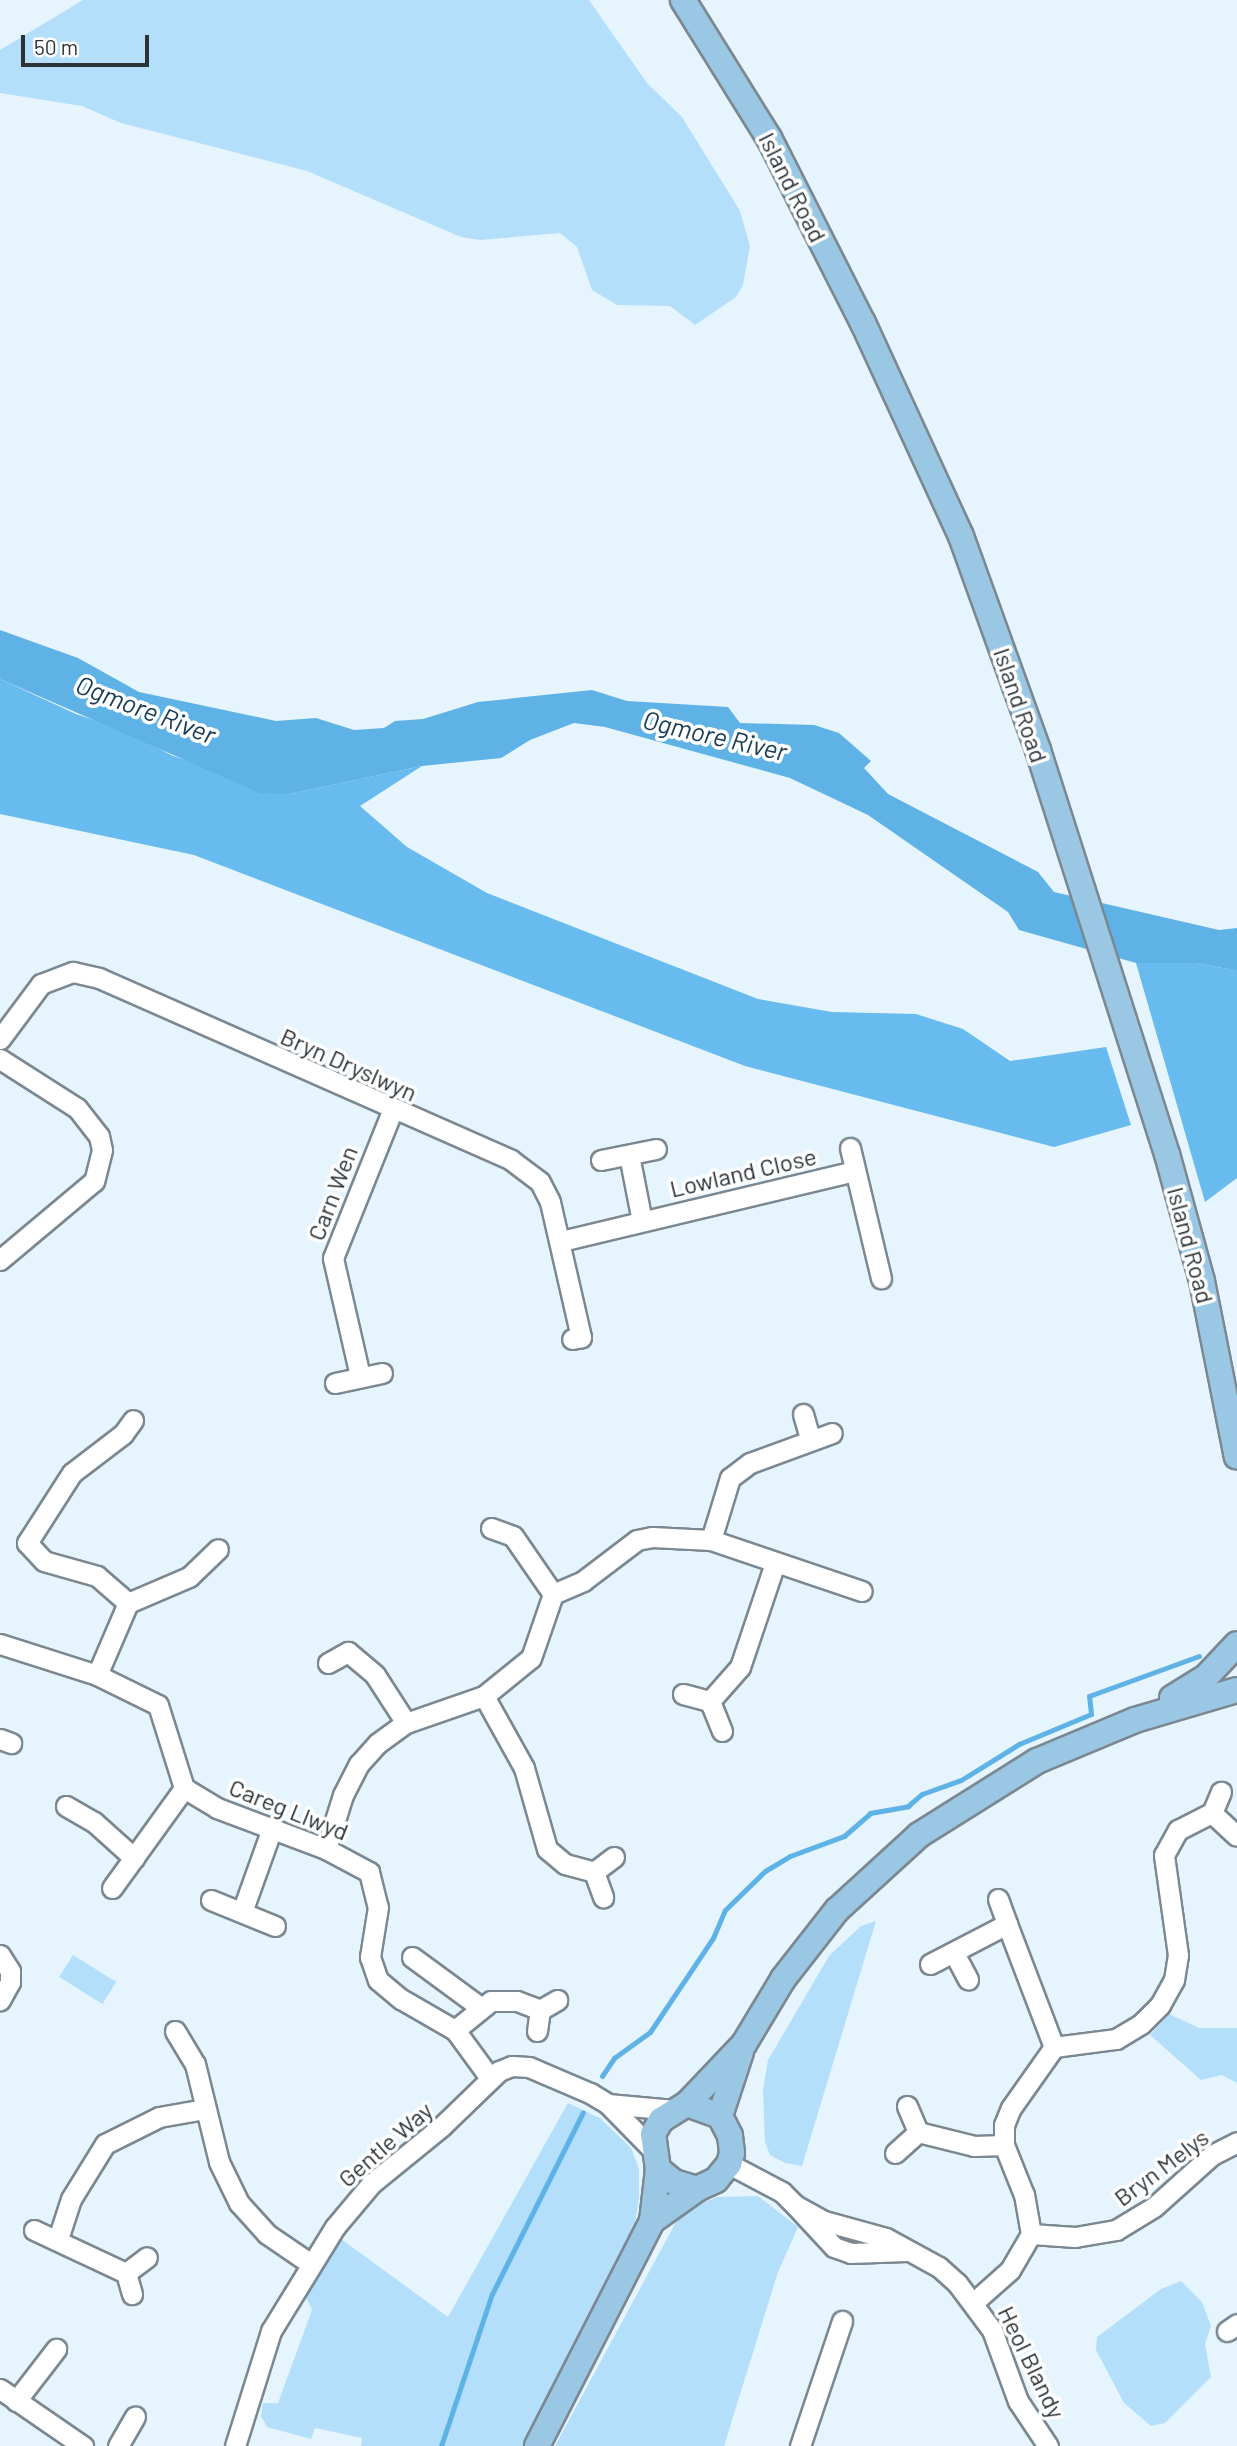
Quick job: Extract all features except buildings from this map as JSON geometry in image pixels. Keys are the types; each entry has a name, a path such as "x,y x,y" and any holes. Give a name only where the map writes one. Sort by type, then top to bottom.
{"main road":[{"name":"Island Road","path":"683,0 769,138 863,323 961,536 1038,750 1076,873 1112,973 1202,1281 1237,1457"},
{"path":"1135,1720 1206,1677 1237,1644"},
{"path":"652,2221 697,2189 716,2180 729,2164 730,2136 720,2116 744,2044 783,1979 837,1910 910,1842 974,1797 1037,1761 1135,1720 1237,1690"},
{"path":"537,2446 652,2221 657,2127 744,2044"},
{"path":"681,2107 720,2116"},
{"path":"655,2159 674,2182 697,2189"}],"street":[{"name":"Bryn Dryslwyn","path":"0,1040 41,984 73,972 99,978 392,1111 510,1160 540,1182 550,1202 583,1337"},
{"path":"0,1059 77,1108 99,1136 102,1150 94,1181 0,1260"},
{"name":"Carn Wen","path":"359,1377 333,1258 392,1111"},
{"name":"Lowland Close","path":"850,1148 881,1278"},
{"name":"Lowland Close","path":"601,1160 656,1149"},
{"name":"Lowland Close","path":"629,1155 642,1220"},
{"name":"Lowland Close","path":"561,1241 855,1171"},
{"path":"334,1383 382,1373"},
{"path":"803,1414 810,1439"},
{"path":"128,1603 97,1576 44,1561 27,1543 72,1474 122,1434 133,1420"},
{"path":"711,1540 730,1478 750,1463 832,1433"},
{"path":"491,1528 513,1536 553,1594"},
{"path":"326,1849 343,1795 359,1764 406,1723 484,1696 531,1658 553,1594 583,1581 637,1540 652,1537 711,1540 862,1591"},
{"path":"97,1675 128,1603 189,1577 218,1549"},
{"path":"710,1701 740,1667 775,1563"},
{"path":"0,1644 97,1675 158,1705 184,1788 112,1888"},
{"path":"328,1663 348,1652 375,1675 406,1723"},
{"path":"683,1693 710,1701"},
{"path":"484,1696 524,1768 547,1849 565,1864 594,1872"},
{"path":"710,1701 722,1731"},
{"name":"Careg Llwyd","path":"184,1788 217,1808 358,1862 376,1885 378,1907 370,1957 379,1980 401,1999 455,2030 489,2078"},
{"path":"974,2302 1010,2270 1031,2234 1024,2195 1004,2146 1004,2125 1011,2108 1054,2047 1116,2039 1141,2024 1160,2005 1174,1980 1178,1955 1164,1855 1178,1830 1212,1813 1221,1792"},
{"path":"66,1806 94,1822 134,1858"},
{"path":"1212,1813 1236,1835"},
{"path":"242,1912 272,1828"},
{"path":"594,1872 614,1857"},
{"path":"594,1872 603,1897"},
{"path":"998,1899 1054,2047"},
{"path":"211,1900 275,1926"},
{"path":"930,1964 1007,1924"},
{"path":"954,1953 968,1979"},
{"path":"0,1955 10,1971 10,1982 0,2000"},
{"path":"412,1957 480,2007"},
{"path":"455,2030 480,2007 504,1999 540,2010 557,2000"},
{"path":"537,2031 540,2010"},
{"path":"175,2031 195,2064 219,2162 239,2203 267,2234 311,2264"},
{"name":"Gentle Way","path":"234,2446 271,2331 311,2264 371,2184 450,2120 489,2078 512,2066 529,2067 608,2104 681,2107"},
{"name":"Gentle Way","path":"608,2104 655,2159"},
{"path":"907,2106 918,2132"},
{"path":"58,2239 71,2199 104,2144 159,2117 205,2109"},
{"path":"918,2132 974,2146 1004,2146"},
{"path":"895,2153 918,2132"},
{"name":"Bryn Melys","path":"1031,2234 1076,2237 1116,2230 1154,2207 1212,2155 1237,2142"},
{"name":"Heol Blandy","path":"729,2164 782,2192 834,2247 851,2253 906,2251 939,2267 974,2302 992,2330 1018,2401 1048,2446"},
{"path":"34,2230 126,2273"},
{"path":"126,2273 147,2257"},
{"path":"126,2273 131,2294"},
{"path":"800,2446 842,2321"},
{"path":"16,2401 56,2348"},
{"path":"0,2389 83,2446"},
{"path":"118,2446 135,2416"}],"shaded area":[{"path":"83,0 589,0 647,83 682,117 740,211 750,246 743,285 736,297 695,325 670,306 617,305 592,290 577,247 560,233 480,240 461,237 307,171 121,123 82,106 0,93 0,50"},
{"path":"0,679 76,714 123,730 173,756 289,794 422,766 360,806 407,847 487,893 758,999 832,1012 916,1014 963,1029 1010,1061 1106,1047 1131,1125 1054,1147 745,1066 194,855 0,814"},
{"path":"1136,963 1197,963 1237,971 1237,1178 1205,1202"},
{"path":"876,1921 802,2166 785,2163 770,2155 765,2142 763,2090 768,2060 829,1956 861,1926"},
{"path":"73,1955 116,1982 102,2004 59,1977"},
{"path":"1169,2014 1199,2028 1237,2028 1237,2083 1222,2075 1201,2080 1150,2035"},
{"path":"568,2103 600,2118 631,2148 639,2169 639,2197 633,2237 525,2446 361,2446 362,2438 315,2428 311,2439 267,2427 261,2416 263,2403 278,2403 312,2310 304,2293 335,2244 341,2239 448,2317"},
{"path":"758,2196 798,2227 778,2272 724,2446 555,2446 676,2222 691,2208 717,2197"},
{"path":"1181,2281 1202,2302 1211,2326 1205,2344 1211,2377 1165,2423 1151,2426 1124,2403 1096,2350 1097,2337 1161,2289"}],"water":[{"name":"Ogmore River","path":"0,630 78,658 139,692 276,721 316,718 354,730 384,728 395,721 423,719 478,702 592,690 627,701 728,707 740,723 814,725 839,733 871,761 864,768 888,794 1038,872 1054,892 1219,930 1237,928 1237,971 1197,963 1136,963 1019,930 1008,912 868,815 790,778 605,727 574,723 530,740 501,758 422,766 289,794 260,793 0,679"}],"waterway":[{"path":"602,2076 614,2058 650,2032 713,1938 725,1910 765,1871 790,1856 844,1836 870,1813 908,1806 922,1794 961,1780 1019,1744 1091,1714 1089,1696 1199,1656"},
{"path":"441,2446 492,2294 583,2112"}]}
